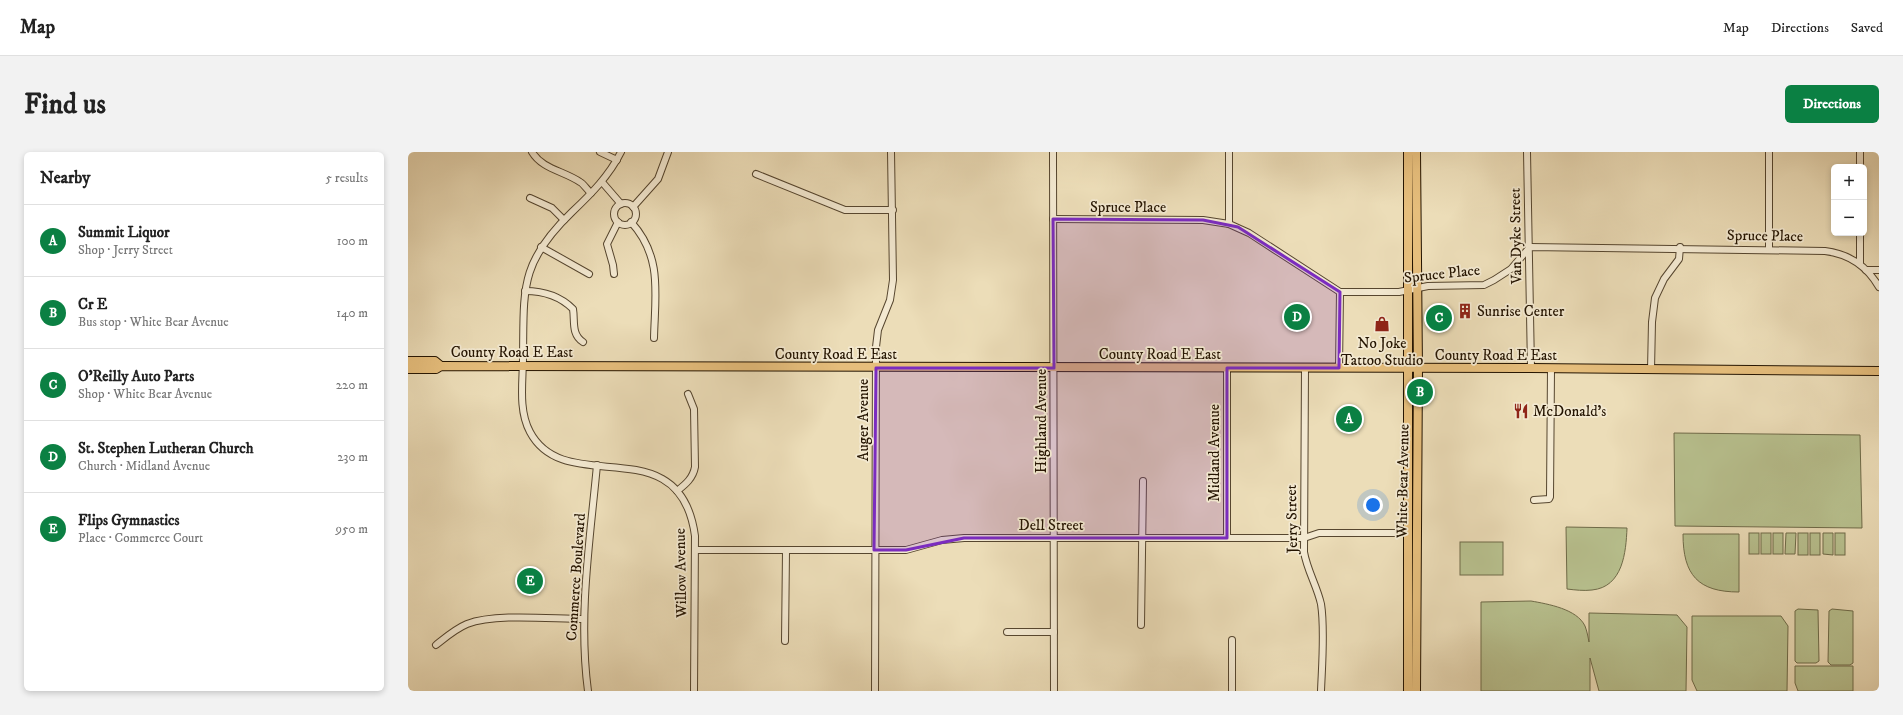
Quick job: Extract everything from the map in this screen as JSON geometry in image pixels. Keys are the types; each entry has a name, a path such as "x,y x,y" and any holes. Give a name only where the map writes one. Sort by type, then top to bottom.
{"main road":[{"name":"White Bear Avenue","path":"1408,152 1413,290 1418,368 1416,691"},
{"name":"White Bear Avenue","path":"1408,691 1408,368 1413,290 1416,152"},
{"name":"County Road E East","path":"408,361 435,361 441,366"},
{"name":"County Road E East","path":"408,369 436,369 441,366 523,366 876,368 1531,368 1879,371"}],"street":[{"path":"532,152 536,159 581,182 591,193"},
{"path":"600,152 617,160"},
{"name":"Willow Avenue","path":"621,152 602,182 564,220 541,247 529,272 525,291 523,413 530,432 536,441 542,448 558,458 566,461 632,469 651,473 661,478 677,491 692,516 695,536 694,691"},
{"path":"633,207 658,179 668,152"},
{"name":"Auger Avenue","path":"875,691 874,550 876,368 878,330 890,300 893,280 891,152"},
{"name":"Highland Avenue","path":"1053,152 1054,691"},
{"path":"1229,152 1229,224"},
{"name":"Van Dyke Street","path":"1527,152 1527,226 1530,247 1531,368"},
{"path":"1769,152 1769,249"},
{"path":"1860,152 1860,164"},
{"path":"756,174 839,208 853,210 893,210"},
{"path":"602,182 621,204"},
{"path":"530,198 552,208 564,220"},
{"path":"627,203 633,207 636,215 631,222 625,224 618,222 614,216 614,211 621,204 627,203"},
{"name":"Spruce Place","path":"1053,219 1202,220 1229,224 1249,233 1340,292 1413,290 1428,286 1484,285 1511,269 1530,247 1769,249 1836,252 1860,264 1879,287"},
{"path":"614,274 607,244 618,222"},
{"path":"631,222 638,230 651,254 655,268 654,338"},
{"path":"1860,236 1860,264"},
{"path":"541,247 589,274"},
{"path":"1651,370 1652,322 1655,298 1664,279 1679,259 1680,248"},
{"path":"1866,270 1879,270"},
{"path":"525,291 548,293 573,308 574,331 577,338 583,342"},
{"path":"1339,368 1340,292"},
{"name":"Midland Avenue","path":"1227,368 1227,538"},
{"name":"Jerry Street","path":"1305,368 1305,562 1317,591 1321,606 1321,691"},
{"path":"1534,500 1550,499 1551,369"},
{"path":"677,491 688,482 694,474 695,467 694,409 688,394"},
{"name":"Commerce Boulevard","path":"588,691 584,660 583,619 597,465"},
{"path":"1141,625 1143,481"},
{"name":"Dell Street","path":"695,550 906,550 953,538 1304,538 1318,534 1408,533"},
{"path":"785,641 786,551"},
{"path":"436,645 456,630 466,625 487,619 583,619"},
{"path":"1007,632 1054,632"},
{"path":"1232,640 1232,691"}],"highlighted area":[{"path":"1053,219 1203,220 1238,227 1340,292 1339,368 1227,368 1227,538 964,538 906,550 874,550 876,368 1054,368"}],"green space":[{"path":"1674,433 1860,435 1862,528 1675,526"},
{"path":"1566,527 1627,528 1624,557 1621,567 1610,582 1602,587 1592,590 1567,589"},
{"path":"1749,533 1759,533 1759,554 1749,554"},
{"path":"1761,533 1771,533 1771,554 1761,554"},
{"path":"1773,533 1783,533 1783,554 1773,554"},
{"path":"1786,533 1796,533 1795,554 1785,554"},
{"path":"1798,533 1808,533 1808,555 1798,555"},
{"path":"1810,533 1820,533 1820,555 1810,555"},
{"path":"1823,533 1833,533 1833,555 1823,554"},
{"path":"1835,533 1845,533 1845,555 1835,555"},
{"path":"1683,534 1739,534 1739,592 1713,589 1703,584 1696,578 1690,570 1686,560"},
{"path":"1460,542 1503,542 1503,575 1460,575"},
{"path":"1531,601 1561,608 1576,615 1585,626 1589,642 1589,613 1677,615 1687,627 1686,691 1599,691 1590,658 1590,691 1481,691 1481,602"},
{"path":"1798,609 1818,610 1819,661 1816,663 1797,663 1795,661 1795,611"},
{"path":"1832,609 1853,611 1853,663 1850,665 1831,665 1828,662 1829,611"},
{"path":"1692,616 1781,616 1788,626 1787,691 1697,691 1692,680"},
{"path":"1795,666 1853,666 1853,691 1798,691 1795,683"}],"place":[{"name":"Sunrise Center","path":"1465,311"},
{"name":"St. Stephen Lutheran Church","path":"1297,317"},
{"name":"O'Reilly Auto Parts","path":"1439,318"},
{"name":"No Joke Tattoo Studio","path":"1382,324"},
{"name":"Cr E","path":"1420,392"},
{"name":"McDonald's","path":"1521,411"},
{"name":"Summit Liquor","path":"1349,419"},
{"name":"Flips Gymnastics","path":"530,581"}]}
